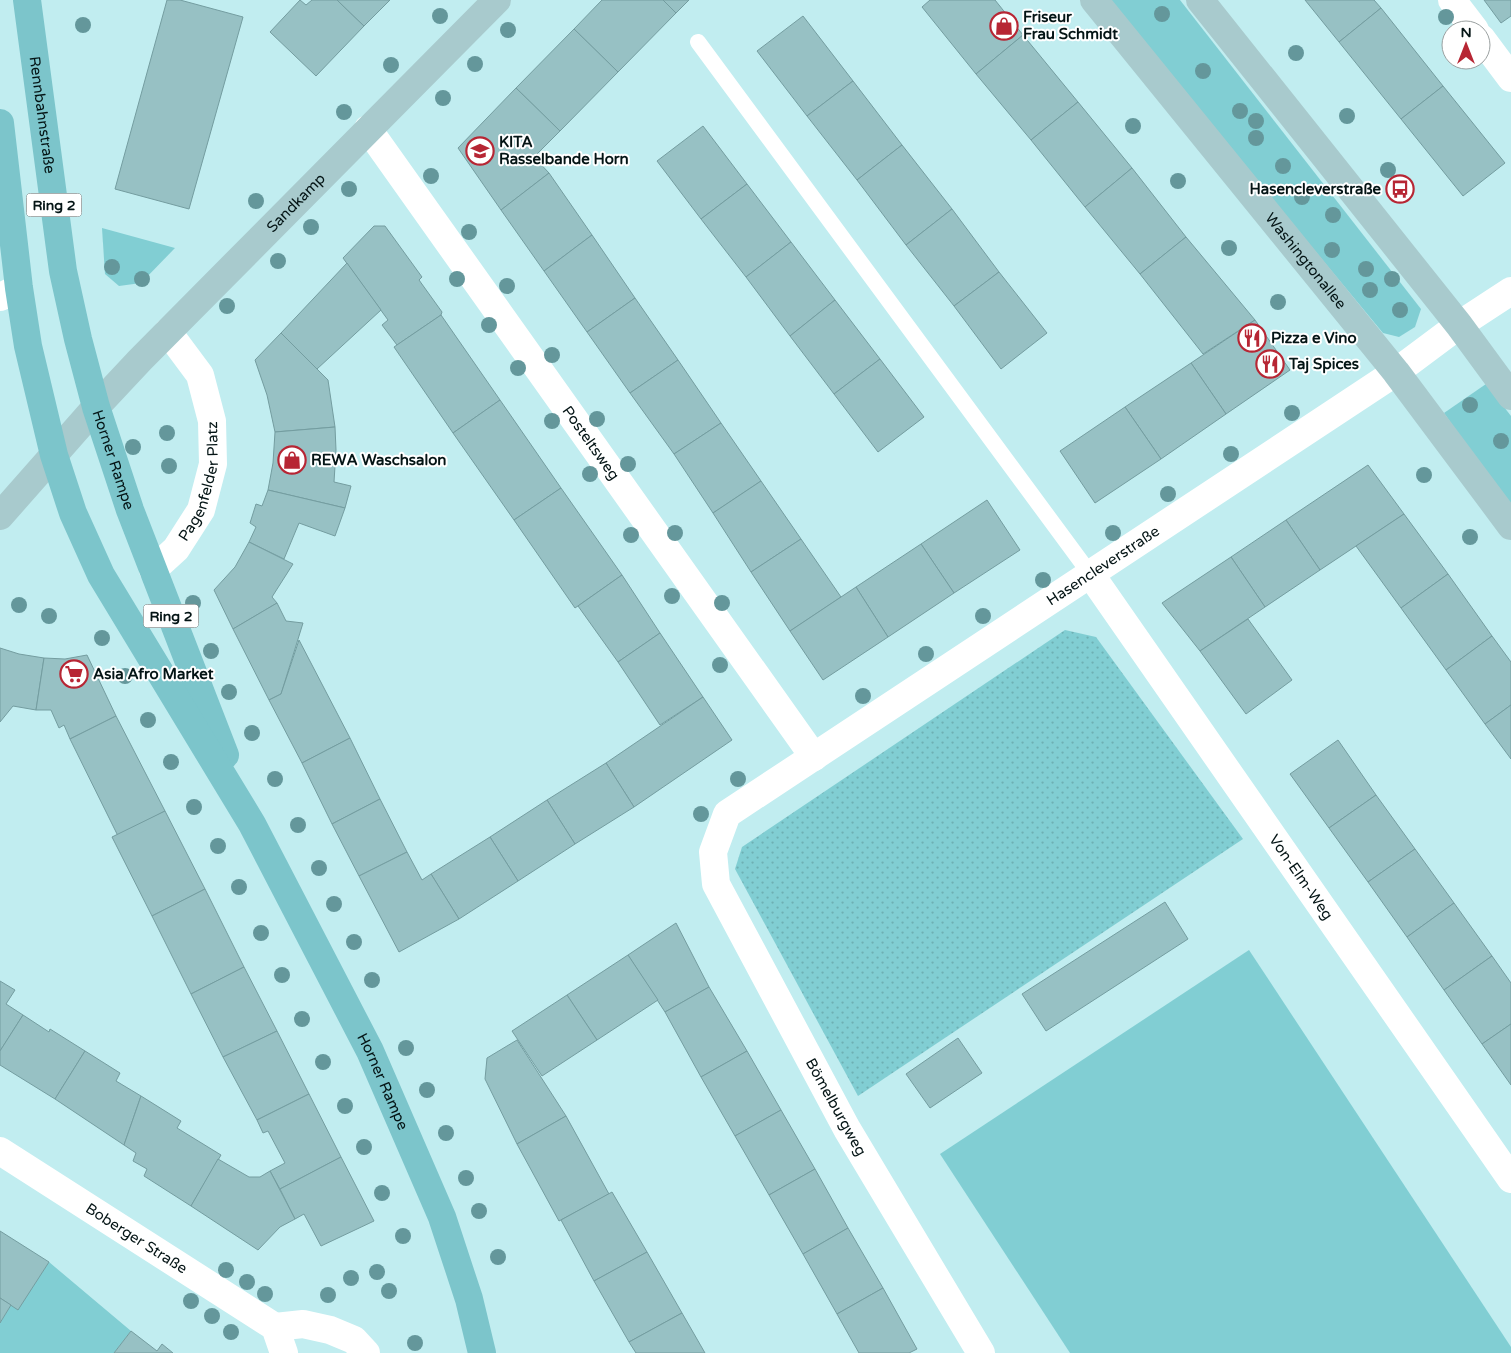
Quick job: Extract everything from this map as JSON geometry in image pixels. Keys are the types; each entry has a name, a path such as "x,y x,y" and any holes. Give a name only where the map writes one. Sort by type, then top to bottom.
{"main road":[{"name":"Rennbahnstraße","path":"27,0 63,271 96,407"},
{"name":"Ring 2","path":"0,123 9,293 28,346 54,455"},
{"name":"Horner Rampe","path":"96,407 130,510 252,824"},
{"name":"Horner Rampe","path":"54,455 73,513 102,575 252,824 370,1051 442,1217 469,1299 482,1353"}],"street":[{"name":"Sandkamp","path":"96,407 497,0"},
{"name":"Washingtonallee","path":"1094,0 1396,372 1511,526"},
{"path":"1200,0 1458,325 1511,396"},
{"path":"1452,0 1467,20"},
{"path":"1491,51 1511,78"},
{"name":"Posteltsweg","path":"368,129 814,757"},
{"name":"Hasencleverstraße","path":"713,852 727,814 1396,372 1458,325 1511,291"},
{"name":"Pagenfelder Platz","path":"153,570 176,549 201,510 213,464 212,421 200,375 168,332"},
{"name":"Horner Rampe","path":"54,455 96,407"},
{"path":"0,516 54,455"},
{"name":"Von-Elm-Weg","path":"1090,575 1511,1179"},
{"name":"Bömelburgweg","path":"713,852 716,884 842,1120 981,1353"},
{"name":"Boberger Straße","path":"0,1151 275,1327"},
{"path":"284,1353 275,1327 303,1324 330,1330 354,1340 366,1353"}],"lane":[{"path":"698,42 1090,575"}],"shaded area":[{"path":"1107,0 1180,0 1421,309 1415,327 1399,337 1383,333"},
{"path":"102,228 175,248 141,283 119,286 105,274"},
{"path":"1486,384 1511,416 1511,511 1444,413"},
{"path":"1065,630 1096,637 1243,839 858,1096 735,869 742,847"},
{"path":"1249,950 1511,1347 1511,1353 1070,1353 940,1154"},
{"path":"49,1262 131,1331 114,1353 0,1353 0,1323 11,1305 18,1309"}],"building":[{"path":"167,0 180,0 243,17 189,209 115,189"},
{"path":"300,0 306,5 312,0 337,0 364,26 316,76 270,32"},
{"path":"337,0 390,0 364,26"},
{"path":"602,0 663,0 676,13 618,72 574,29"},
{"path":"663,0 689,0 676,13"},
{"path":"930,0 995,0 1023,35 976,74 922,7"},
{"path":"1305,0 1374,0 1381,8 1339,42"},
{"path":"1484,0 1511,0 1511,16 1501,23"},
{"path":"1381,8 1443,86 1401,119 1339,42"},
{"path":"803,16 853,81 807,116 757,51"},
{"path":"574,29 618,72 560,131 516,88"},
{"path":"1023,35 1078,102 1031,140 976,74"},
{"path":"853,81 902,145 857,180 807,116"},
{"path":"1443,86 1505,163 1463,196 1401,119"},
{"path":"516,88 560,131 534,157 549,173 501,210 458,148"},
{"path":"1078,102 1132,168 1085,207 1031,140"},
{"path":"703,126 747,184 701,219 657,161"},
{"path":"902,145 952,209 906,245 857,180"},
{"path":"1132,168 1186,237 1140,274 1085,207"},
{"path":"549,173 592,235 544,271 501,210"},
{"path":"747,184 791,242 746,277 701,219"},
{"path":"952,209 999,272 954,306 906,245"},
{"path":"374,226 385,226 422,277 419,280 442,312 441,315 397,345 382,325 388,320 343,258"},
{"path":"592,235 635,298 587,332 544,271"},
{"path":"1186,237 1255,320 1203,354 1140,274"},
{"path":"791,242 835,300 790,336 746,277"},
{"path":"347,263 381,310 317,369 281,333"},
{"path":"999,272 1047,333 1001,369 954,306"},
{"path":"635,298 678,360 630,393 587,332"},
{"path":"835,300 880,359 834,394 790,336"},
{"path":"441,315 500,400 453,433 394,347"},
{"path":"1255,320 1290,370 1226,414 1191,363"},
{"path":"281,333 328,380 335,427 275,432 267,395 255,360"},
{"path":"880,359 924,417 878,452 834,394"},
{"path":"678,360 721,423 674,454 630,393"},
{"path":"1191,363 1226,414 1161,459 1125,407"},
{"path":"500,400 561,488 514,520 453,433"},
{"path":"1125,407 1161,459 1095,503 1060,451"},
{"path":"721,423 761,481 713,513 674,454"},
{"path":"335,427 334,482 351,486 345,508 268,490 273,463 275,432"},
{"path":"1368,465 1404,514 1320,570 1286,520"},
{"path":"761,481 801,539 751,572 713,513"},
{"path":"561,488 622,575 575,608 514,520"},
{"path":"268,490 345,508 335,536 299,523 284,559 249,542 256,527 250,523 256,504 262,506"},
{"path":"987,500 1020,550 954,593 921,544"},
{"path":"1404,514 1448,574 1401,608 1356,546"},
{"path":"1286,520 1320,570 1265,607 1231,557"},
{"path":"801,539 841,597 790,631 751,572"},
{"path":"249,542 293,564 272,597 277,603 233,629 214,590 235,567"},
{"path":"921,544 954,593 888,637 856,587"},
{"path":"1231,557 1265,607 1200,651 1162,603"},
{"path":"1448,574 1492,636 1446,670 1401,608"},
{"path":"622,575 660,633 618,662 578,606"},
{"path":"856,587 888,637 823,680 790,631"},
{"path":"277,603 286,621 303,623 281,694 269,700 233,629"},
{"path":"1248,619 1292,680 1246,714 1200,651"},
{"path":"660,633 703,697 660,725 618,662"},
{"path":"1492,636 1511,662 1511,705 1485,724 1446,670"},
{"path":"299,640 350,738 302,763 269,700 281,694"},
{"path":"0,648 19,654 44,658 36,710 13,706 0,722"},
{"path":"87,655 116,716 70,739 64,725 59,728 51,710 36,710 44,658 65,659"},
{"path":"703,697 732,740 634,807 606,763"},
{"path":"1511,705 1511,759 1485,724"},
{"path":"116,716 165,811 118,836 70,739"},
{"path":"350,738 380,799 332,824 302,763"},
{"path":"1338,740 1376,795 1329,828 1290,774"},
{"path":"606,763 634,807 575,844 547,800"},
{"path":"1376,795 1415,849 1368,882 1329,828"},
{"path":"380,799 407,852 359,876 332,824"},
{"path":"547,800 575,844 518,881 490,837"},
{"path":"165,811 205,889 152,916 112,837"},
{"path":"490,837 518,881 459,919 431,874"},
{"path":"1415,849 1454,903 1407,937 1368,882"},
{"path":"407,852 422,880 431,874 459,919 399,952 359,876"},
{"path":"205,889 244,967 191,994 152,916"},
{"path":"1165,902 1188,939 1046,1031 1022,994"},
{"path":"1454,903 1492,956 1444,990 1407,937"},
{"path":"676,923 709,987 665,1012 628,955"},
{"path":"628,955 658,1000 597,1040 567,995"},
{"path":"1492,956 1511,983 1511,1024 1482,1044 1444,990"},
{"path":"244,967 277,1031 223,1057 191,994"},
{"path":"0,981 15,990 6,1004 23,1015 0,1051"},
{"path":"709,987 747,1051 701,1077 665,1012"},
{"path":"567,995 597,1040 542,1076 512,1031"},
{"path":"23,1015 49,1032 50,1029 85,1051 55,1099 0,1065 0,1051"},
{"path":"1511,1024 1511,1085 1482,1044"},
{"path":"277,1031 309,1094 257,1120 223,1057"},
{"path":"958,1038 982,1073 930,1108 906,1074"},
{"path":"517,1040 566,1116 517,1144 485,1079 487,1058"},
{"path":"85,1051 120,1073 116,1081 141,1096 124,1145 55,1099"},
{"path":"747,1051 781,1110 735,1136 701,1077"},
{"path":"309,1094 341,1157 280,1189 270,1171 285,1163 268,1131 263,1133 257,1120"},
{"path":"141,1096 181,1121 177,1128 221,1155 191,1206 144,1176 147,1169 133,1161 136,1153 124,1145"},
{"path":"781,1110 815,1169 769,1195 735,1136"},
{"path":"566,1116 609,1194 559,1221 517,1144"},
{"path":"341,1157 374,1221 321,1246 304,1214 295,1219 280,1189"},
{"path":"218,1159 249,1177 260,1177 270,1171 295,1219 280,1227 258,1250 191,1206"},
{"path":"815,1169 848,1228 803,1254 769,1195"},
{"path":"612,1192 647,1252 594,1281 561,1220"},
{"path":"848,1228 883,1288 837,1314 803,1254"},
{"path":"0,1231 49,1262 18,1310 0,1298"},
{"path":"647,1252 682,1313 629,1342 594,1281"},
{"path":"883,1288 917,1349 909,1353 859,1353 837,1314"},
{"path":"0,1298 11,1305 0,1323"},
{"path":"682,1313 705,1353 636,1353 629,1342"},
{"path":"131,1331 157,1351 162,1344 173,1353 114,1353"}],"place":[{"name":"Friseur Frau Schmidt","path":"1004,26"},
{"name":"KITA Rasselbande Horn","path":"480,151"},
{"name":"Hasencleverstraße","path":"1400,189"},
{"name":"Pizza e Vino","path":"1252,338"},
{"name":"Taj Spices","path":"1270,364"},
{"name":"REWA Waschsalon","path":"292,460"},
{"name":"Asia Afro Market","path":"74,674"}]}
